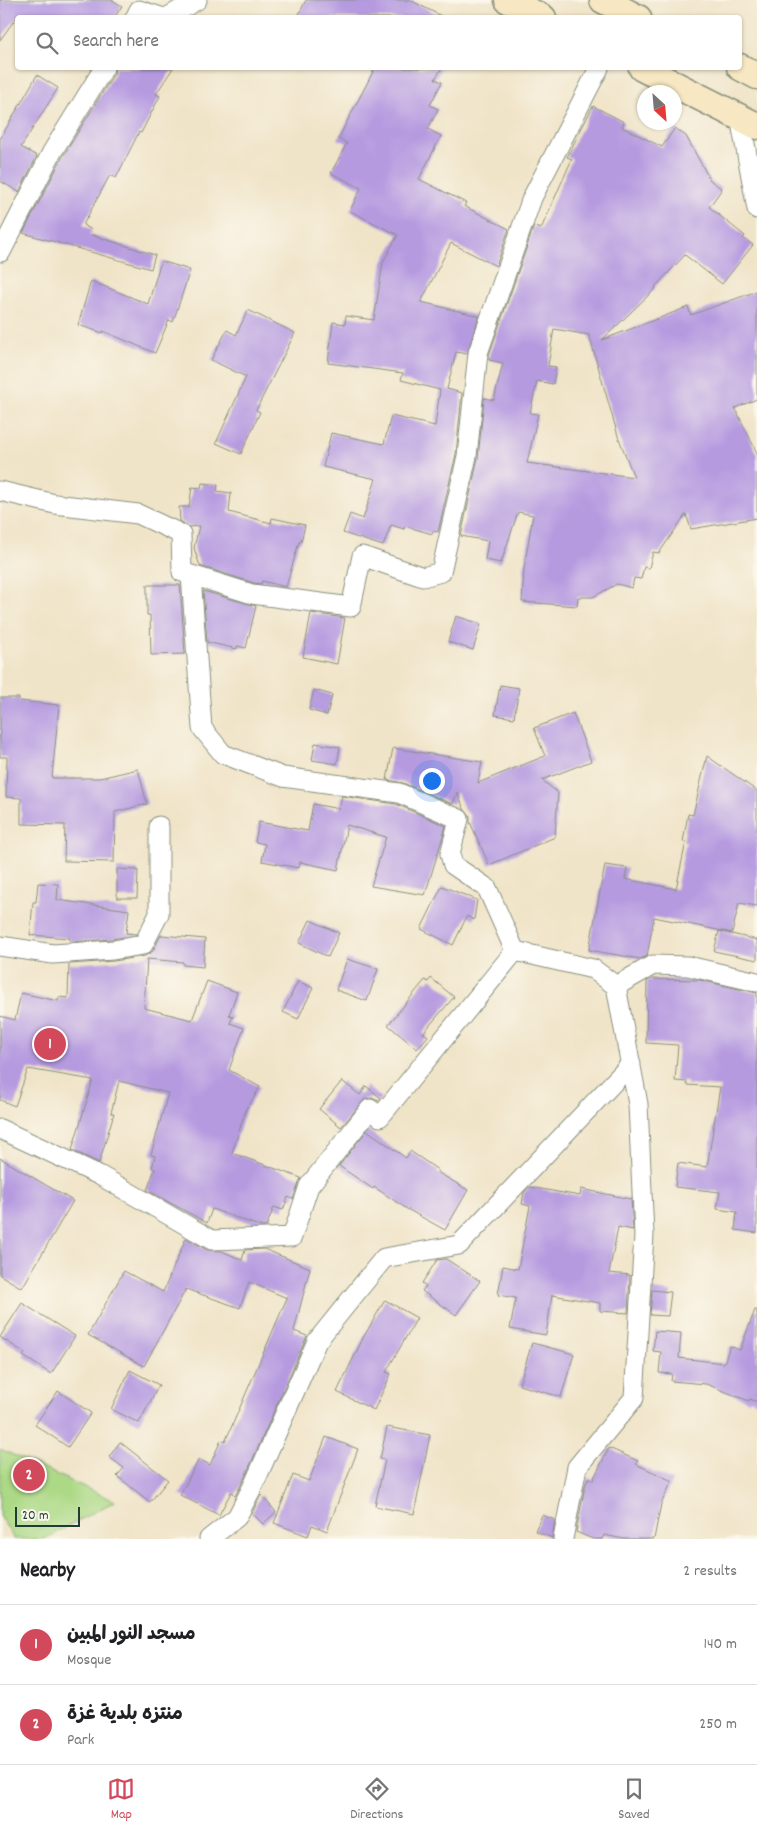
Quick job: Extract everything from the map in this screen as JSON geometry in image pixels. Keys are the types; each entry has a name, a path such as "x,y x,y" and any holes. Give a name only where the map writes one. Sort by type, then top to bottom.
{"main road":[{"path":"508,0 537,15"},
{"path":"603,0 632,15"},
{"path":"742,68 757,76"},
{"path":"646,70 748,122"}],"street":[{"path":"170,15 196,0"},
{"path":"136,15 139,10 155,15"},
{"path":"0,252 52,152 103,70"},
{"path":"0,491 55,504 138,514 181,534 182,572 252,594 351,607 362,556 423,577 441,572 467,456 478,353 532,198 598,70"},
{"path":"748,122 757,209"},
{"path":"191,575 202,728 223,754 283,777 399,793 459,819 450,854 454,865 486,888 516,951"},
{"path":"0,946 53,954 113,950 143,945 159,914 159,826"},
{"path":"516,951 594,969 616,986 638,1104 644,1235 634,1398 577,1467 563,1539"},
{"path":"0,1129 99,1175 212,1240 292,1237 309,1186 370,1109 380,1116 516,951"},
{"path":"616,986 653,965 688,966 757,982"},
{"path":"209,1539 237,1517 254,1484 317,1341 384,1258 459,1245 631,1064"}],"green space":[{"path":"0,1449 115,1501 44,1539 14,1539 0,1516"}],"building":[{"path":"0,0 112,0 122,6 116,15 15,15 15,19 0,40"},
{"path":"306,0 410,0 439,15 298,15"},
{"path":"115,70 172,70 156,94 160,96 116,178 110,175 83,225 92,230 89,234 155,255 151,269 23,233 62,158"},
{"path":"374,70 441,70 435,79 442,82 430,105 438,109 428,129 441,136 419,179 466,203 464,206 509,229 496,266 451,243 421,302 479,316 467,354 456,352 447,389 462,393 456,454 438,532 433,531 432,534 405,526 404,529 391,525 383,546 343,533 350,514 363,519 376,479 323,467 331,433 384,444 391,416 435,426 440,390 401,380 403,373 328,363 333,322 345,324 346,316 374,320 383,262 398,235 350,211 361,188 331,173 347,143 338,139"},
{"path":"37,75 58,88 21,147 37,156 19,192 0,181 0,139"},
{"path":"593,106 624,122 622,127 662,147 674,130 678,130 686,136 710,180 722,189 709,207 745,236 743,238 753,245 722,284 685,255 656,288 602,340 688,307 691,315 757,291 757,399 735,408 757,453 757,518 691,529 686,514 659,553 653,552 649,568 644,567 641,579 634,578 632,588 617,584 593,597 578,597 577,606 522,602 524,568 533,515 518,512 501,563 485,560 488,541 461,536 478,458 484,398 494,400 503,363 489,360 489,355 534,226 541,229 572,159 567,157","holes":["554,329 589,335 618,436 634,477 527,463 538,414 530,413 537,381 553,384 556,367 548,366"]},
{"path":"161,261 190,270 173,322 169,320 155,353 103,331 103,333 78,325 91,281 148,304"},
{"path":"248,310 295,333 256,410 260,412 241,454 216,443 246,377 211,360 227,330 236,335"},
{"path":"202,483 218,485 217,491 231,493 229,512 271,523 272,518 305,525 286,587 262,581 261,584 254,583 200,566 194,548 199,526 189,527 180,521 179,507 189,507 192,487 201,488"},
{"path":"147,585 180,585 185,654 151,655 150,615 147,615"},
{"path":"203,591 256,606 246,648 237,646 237,649 207,642"},
{"path":"311,613 345,618 337,664 303,657"},
{"path":"456,616 481,624 473,650 448,642"},
{"path":"500,685 519,688 514,718 495,715"},
{"path":"314,690 332,695 327,715 309,710"},
{"path":"0,698 19,698 19,701 59,705 52,778 100,778 138,769 147,804 115,812 114,862 64,861 65,825 21,824 21,798 6,797 7,757 0,757"},
{"path":"573,713 591,761 542,780 558,793 555,837 489,865 470,822 470,816 464,809 457,792 453,804 403,783 387,780 393,748 482,762 478,783 545,756 534,728"},
{"path":"315,743 340,747 337,764 312,760"},
{"path":"707,756 757,791 757,906 739,903 732,933 654,917 647,956 640,959 589,950 605,865 627,868 625,879 676,889 686,842 683,842 688,814 693,815"},
{"path":"342,796 396,804 446,826 425,895 371,886 386,837 347,825 338,870 300,862 299,868 262,861 265,844 255,842 259,822 308,831 313,804 339,809"},
{"path":"117,869 138,870 137,898 117,898"},
{"path":"38,883 58,884 57,900 129,910 126,933 136,935 70,942 70,938 30,935 33,902 36,902"},
{"path":"442,886 477,900 474,920 467,916 453,945 421,929"},
{"path":"310,920 339,933 328,957 299,943"},
{"path":"719,931 757,940 757,960 714,951"},
{"path":"161,935 205,939 203,967 183,965 183,962 147,959 144,1008 192,1020 207,981 237,992 229,1015 233,1016 230,1023 244,1028 229,1070 260,1087 247,1106 232,1153 301,1178 293,1199 288,1197 283,1210 274,1207 266,1227 212,1209 207,1223 147,1190 155,1169 152,1168 155,1156 151,1155 168,1093 119,1081 111,1113 114,1113 99,1163 72,1150 93,1080 28,1069 15,1106 0,1100 0,1016 15,1020 21,993 58,1001 59,997 68,998 69,964 114,961 145,956 153,951"},
{"path":"347,959 378,969 367,1001 336,990"},
{"path":"431,978 454,997 423,1033 428,1036 417,1049 388,1025 425,980 428,982"},
{"path":"652,979 700,980 757,993 757,1233 735,1230 737,1212 717,1209 720,1192 675,1187 678,1163 707,1167 720,1087 687,1085 687,1082 675,1081 678,1045 646,1043 647,981"},
{"path":"298,981 313,988 298,1019 283,1012"},
{"path":"342,1081 360,1095 366,1086 381,1098 378,1101 372,1098 365,1099 341,1127 319,1109"},
{"path":"367,1130 406,1158 410,1151 438,1170 437,1172 468,1190 445,1230 407,1209 374,1187 373,1189 339,1166"},
{"path":"0,1158 73,1201 22,1288 0,1275"},
{"path":"530,1187 580,1196 581,1189 631,1199 633,1230 618,1227 609,1273 630,1275 628,1313 600,1311 600,1303 552,1295 546,1335 510,1329 516,1298 498,1295 503,1266 518,1269 530,1206 522,1204 524,1192"},
{"path":"186,1238 207,1250 222,1251 242,1260 245,1250 264,1249 310,1268 294,1331 307,1336 244,1479 235,1496 231,1492 219,1515 180,1495 199,1459 210,1465 221,1440 225,1442 287,1298 249,1282 240,1308 186,1289 144,1366 88,1335 124,1271 163,1292"},
{"path":"446,1259 480,1281 456,1315 422,1291 426,1286 422,1283 437,1260"},
{"path":"652,1290 671,1292 668,1316 650,1315"},
{"path":"385,1300 417,1318 386,1372 391,1374 374,1410 337,1392 363,1338"},
{"path":"22,1303 75,1336 51,1374 23,1356 25,1353 0,1337"},
{"path":"755,1310 757,1310 757,1402 750,1399 749,1401 706,1384 671,1381 672,1374 659,1373 661,1352 653,1351 655,1331 681,1333 679,1358 724,1363 730,1346 740,1350"},
{"path":"532,1343 574,1354 561,1397 519,1385"},
{"path":"130,1370 159,1385 139,1423 111,1409"},
{"path":"58,1391 91,1413 68,1447 35,1425"},
{"path":"387,1427 430,1435 414,1514 375,1506 385,1460 380,1459"},
{"path":"326,1437 358,1449 327,1531 312,1525 308,1536 274,1523 293,1475 309,1481"},
{"path":"120,1442 168,1480 150,1502 117,1476 124,1468 109,1457"},
{"path":"609,1448 638,1461 636,1464 672,1481 661,1504 654,1539 624,1539 604,1535 602,1539 593,1539 576,1532 588,1478 593,1480"},
{"path":"261,1495 276,1512 263,1524 252,1513"},
{"path":"542,1515 555,1520 552,1538 535,1531"}],"place":[{"name":"مسجد النور المبين","path":"50,1044"},
{"name":"منتزه بلدية غزة","path":"29,1475"}]}
